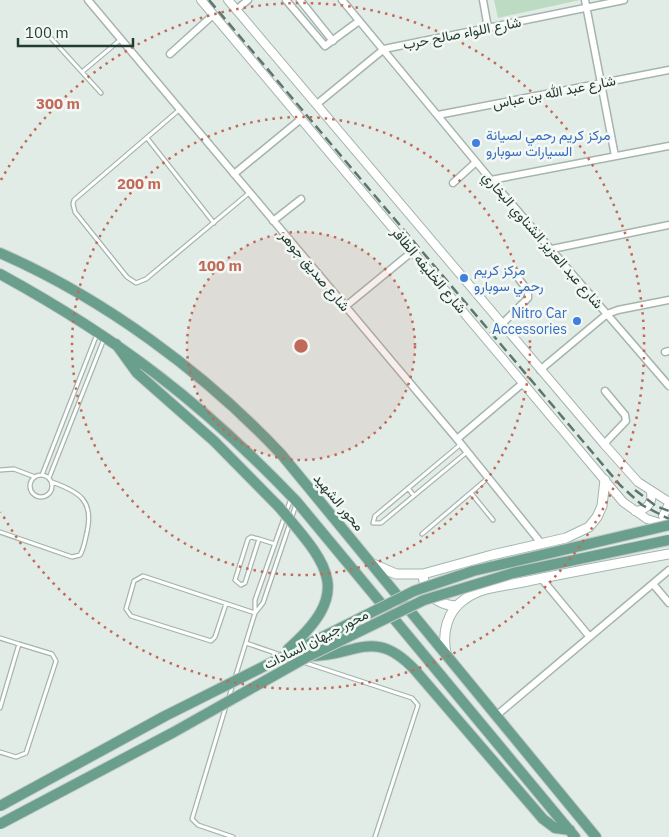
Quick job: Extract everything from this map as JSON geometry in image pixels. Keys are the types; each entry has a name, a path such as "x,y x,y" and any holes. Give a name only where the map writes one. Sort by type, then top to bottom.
{"main road":[{"name":"محور الشهيد","path":"0,253 66,286 115,316 217,392 281,454 596,837"},
{"path":"0,274 106,336 165,378 213,418 294,499 573,834"},
{"path":"106,336 136,373 214,441 279,507 316,551 322,561 327,583 324,607 310,629 275,660"},
{"path":"373,564 396,574 423,574 566,538 589,527 602,506 605,480"},
{"name":"محور جيهان السادات","path":"0,806 165,716 414,591 474,571 669,526"},
{"name":"محور جيهان السادات","path":"0,824 174,732 309,656 424,600 513,573 669,540"},
{"path":"446,653 444,632 449,618 456,606 477,592 669,554"},
{"path":"423,574 425,585 435,599 445,604 456,606"},
{"path":"309,656 326,655 360,646 374,646 398,655 421,677 543,820 556,828 573,834"}],"street":[{"name":"شارع صديق جوهر","path":"88,0 459,441 541,543"},
{"name":"شارع الخليفه الظافر","path":"200,0 623,502 647,518 669,526"},
{"name":"شارع الخليفه الظافر","path":"228,0 604,444 638,482 669,503"},
{"path":"236,10 248,0"},
{"path":"286,0 324,45 328,46 360,20"},
{"path":"300,0 333,41"},
{"name":"شارع عبد العزيز الشناوي البخاري","path":"342,0 491,180 669,386"},
{"path":"483,0 488,28"},
{"path":"585,0 615,156"},
{"name":"شارع اللواء صالح حرب","path":"317,104 374,55 384,49 624,0"},
{"path":"170,54 213,15"},
{"name":"شارع عبد الله بن عباس","path":"438,115 669,70"},
{"path":"234,174 301,119"},
{"path":"491,180 669,146"},
{"path":"453,183 476,162"},
{"path":"273,222 301,199"},
{"path":"552,249 669,225"},
{"path":"346,306 413,251"},
{"path":"502,324 528,298 528,291 516,275"},
{"path":"540,370 607,314 669,300"},
{"path":"459,441 524,383"},
{"path":"604,444 626,421 625,415 605,391"},
{"path":"635,511 643,510 649,505 652,498 651,492"},
{"path":"669,503 663,516 669,526"},
{"path":"497,716 669,570"},
{"path":"541,578 589,636"},
{"path":"653,584 668,600"}],"lane":[{"path":"50,37 101,93"},
{"path":"82,72 120,40"},
{"path":"179,110 74,200 72,204 75,212 127,277 136,282 146,279 250,193"},
{"path":"147,138 214,223"},
{"path":"42,475 106,336"},
{"path":"50,478 106,336"},
{"path":"459,441 375,516 373,523 381,524 468,452"},
{"path":"0,470 14,469 35,477 42,475 50,478 53,488 48,496 38,498 30,490 30,485 35,477"},
{"path":"422,534 489,478"},
{"path":"0,532 72,557 80,555 90,520 89,508 76,492 52,482"},
{"path":"408,488 414,496"},
{"path":"471,493 494,520"},
{"path":"233,837 198,825 194,822 192,815 255,613 255,600 274,544 294,499"},
{"path":"255,613 263,603 294,499"},
{"path":"259,540 245,584 237,583 235,580 248,539 251,537 274,544"},
{"path":"226,604 215,637 211,641 131,616 126,609 134,581 143,576 255,613"},
{"path":"0,638 52,654 55,664 26,753 16,756 0,752"},
{"path":"246,643 416,701 417,711 375,837"},
{"path":"0,708 19,644"}],"green space":[{"path":"494,0 580,0 498,18"}],"railway":[{"path":"209,0 620,485 642,505 669,519"},
{"path":"635,490 656,506 669,511"}],"place":[{"name":"مركز كريم رحمي لصيانة السيارات سوبارو","path":"476,143"},
{"name":"مركز كريم رحمي سوبارو","path":"464,278"},
{"name":"Nitro Car Accessories","path":"577,321"}]}
